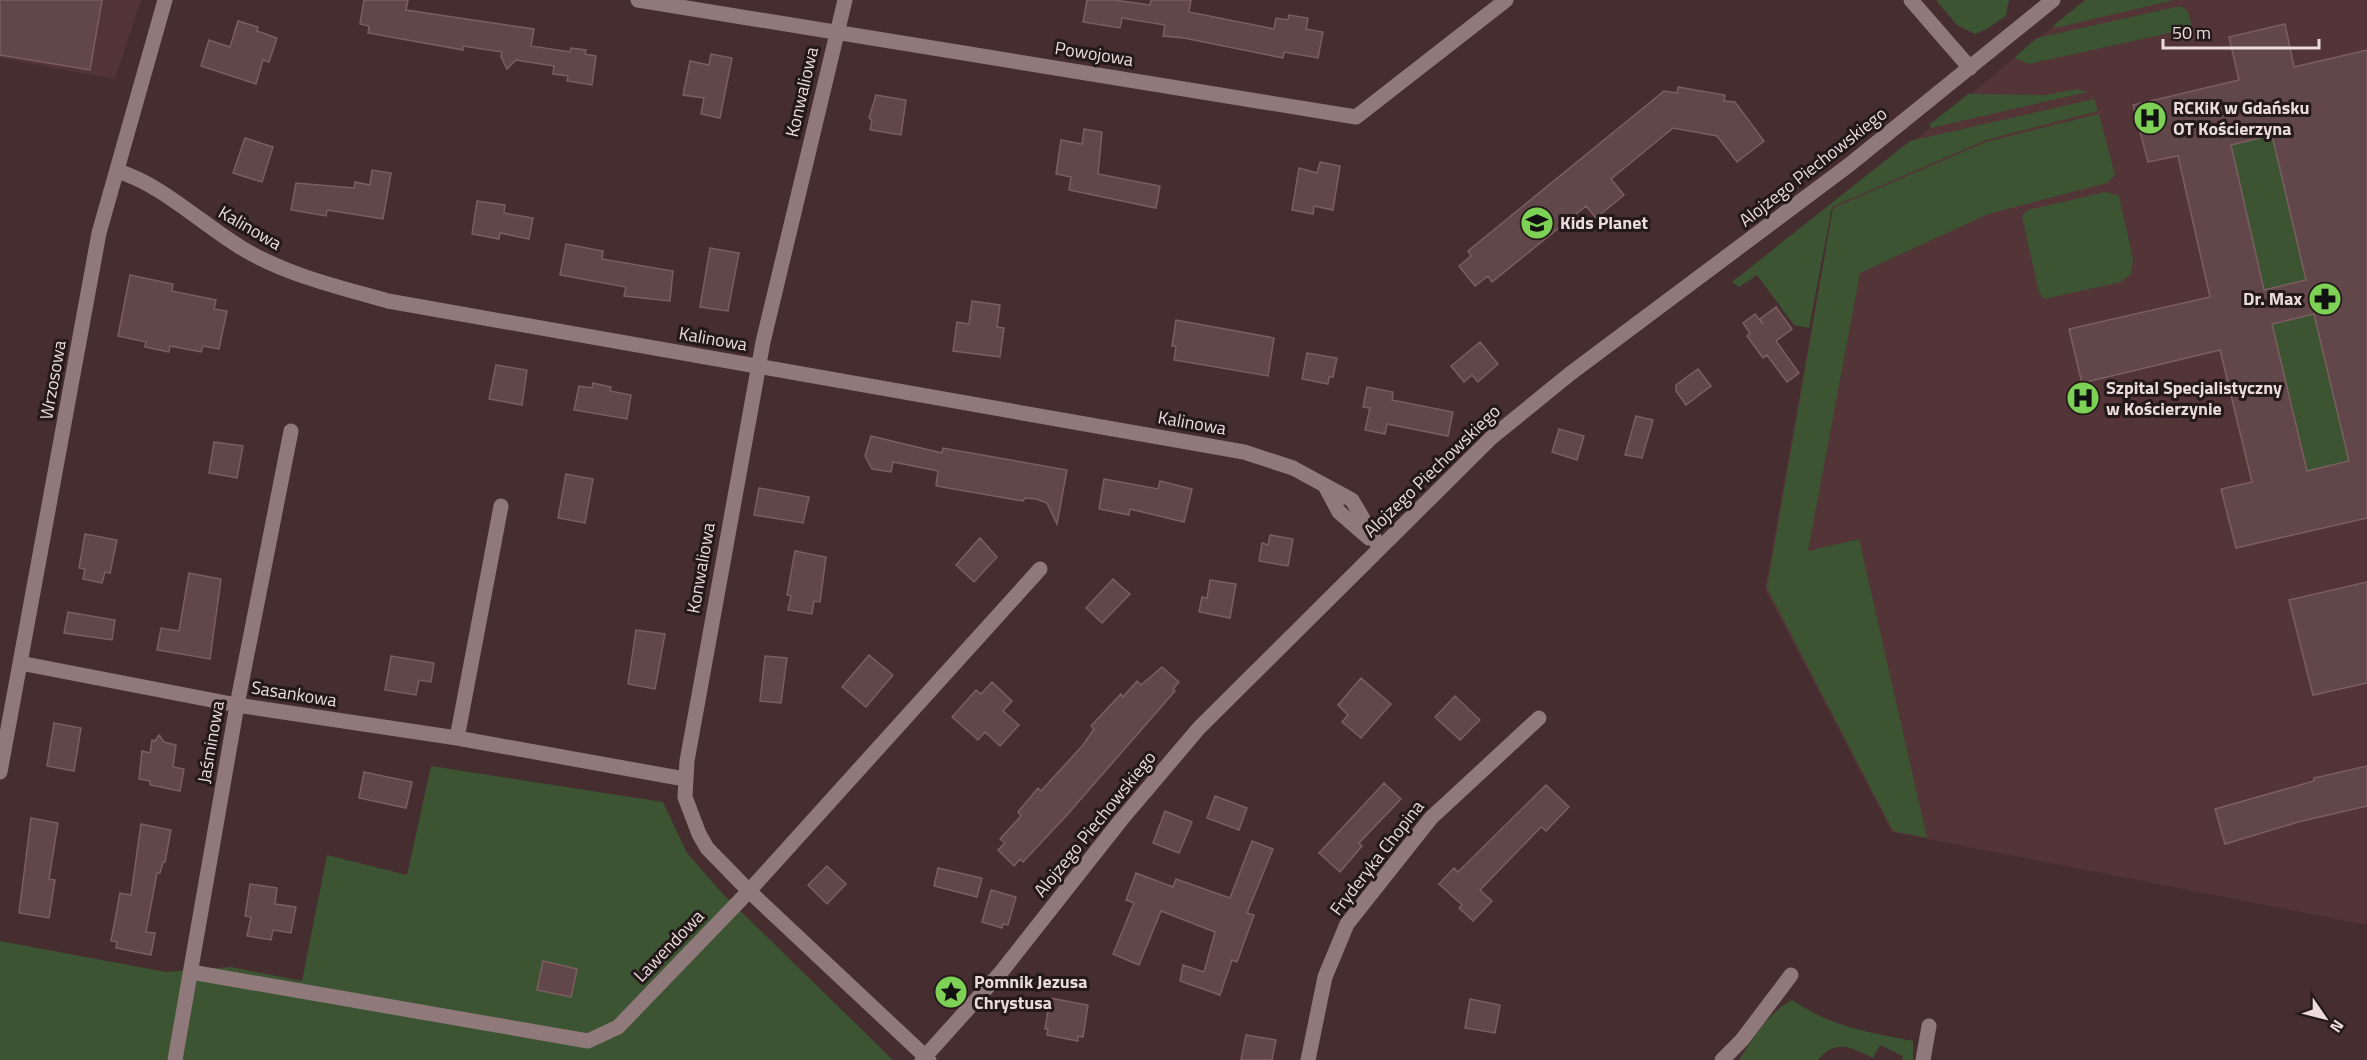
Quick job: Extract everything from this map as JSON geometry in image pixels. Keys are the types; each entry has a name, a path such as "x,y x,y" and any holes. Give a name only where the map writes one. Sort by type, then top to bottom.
{"street":[{"name":"Wrzosowa","path":"0,772 98,240 165,0"},
{"name":"Powojowa","path":"638,0 1356,117 1506,0"},
{"name":"Konwaliowa","path":"845,0 758,367 685,779 686,797 699,834 707,848 925,1059"},
{"path":"1911,0 1970,68"},
{"name":"Alojzego Piechowskiego","path":"925,1059 1002,971 1165,767 1199,728 1521,412 1849,165 2053,0"},
{"name":"Kalinowa","path":"117,171 149,185 247,251 283,269 320,282 434,310 1244,452 1293,468 1352,500 1380,548"},
{"name":"Jaśminowa","path":"175,1060 237,705 291,431"},
{"path":"457,738 501,506"},
{"name":"Lawendowa","path":"192,972 588,1041 618,1027 749,891 1040,569"},
{"name":"Sasankowa","path":"20,663 237,705 457,738 685,779"},
{"name":"Fryderyka Chopina","path":"1308,1060 1326,977 1347,924 1431,819 1539,718"},
{"path":"1722,1060 1742,1040 1791,975"},
{"path":"1923,1060 1929,1026"}],"shaded area":[{"path":"0,0 141,0 115,79 0,58"},
{"name":"Szpital Specjalistyczny w Kościerzynie","path":"2085,0 2367,0 2367,925 1892,832 1765,589 1833,208"}],"green space":[{"path":"1936,0 2009,0 2006,16 1975,34 1957,25"},
{"path":"2085,0 2174,0 2055,28 2054,25"},
{"path":"2180,6 2188,11 2192,28 2029,64 2015,57 2037,38"},
{"path":"2077,89 2087,92 1931,128 1929,125 1968,94 2046,95"},
{"path":"2094,99 2098,111 1986,140 1832,207 1809,328 1794,325 1757,275 1739,287 1732,282 1910,141"},
{"path":"2099,114 2115,175 2107,183 1988,214 1860,273 1808,551 1859,539 1927,838 1893,831 1767,588 1833,208 1986,142"},
{"path":"2272,135 2306,280 2264,290 2233,156 2228,146"},
{"path":"2106,192 2119,196 2133,259 2131,274 2121,282 2044,299 2039,293 2022,216 2028,210"},
{"path":"2314,314 2349,461 2304,472 2304,456 2272,324"},
{"path":"431,766 663,802 687,853 722,893 893,1060 0,1060 0,941 166,972 231,967 302,981 327,855 407,875"},
{"path":"1792,1000 1821,1017 1865,1031 1913,1041 1913,1060 1902,1060 1903,1056 1880,1045 1873,1058 1851,1048 1838,1047 1825,1053 1818,1060 1739,1060 1768,1019"}],"building":[{"path":"0,0 102,0 90,70 0,55"},
{"path":"364,0 408,0 406,10 534,29 531,46 570,52 571,48 586,50 585,54 596,56 592,85 567,81 568,76 553,74 554,66 516,60 507,69 501,57 502,52 463,46 463,50 368,33 369,26 360,24"},
{"path":"1087,0 1114,0 1150,5 1151,0 1191,0 1189,12 1274,29 1276,18 1288,20 1289,15 1308,18 1306,29 1323,32 1318,58 1284,52 1283,58 1184,38 1163,36 1165,25 1122,18 1120,28 1083,22"},
{"path":"238,21 258,27 257,31 277,38 269,62 263,60 256,84 201,66 209,40 230,47"},
{"path":"2285,24 2294,67 2367,50 2367,518 2236,548 2221,489 2252,482 2220,350 2082,383 2069,329 2210,297 2178,156 2148,162 2133,105 2239,80 2229,37","holes":["2272,135 2306,280 2264,290 2231,145","2314,314 2349,461 2307,471 2272,324"]},
{"path":"711,54 732,58 720,118 701,114 704,98 683,95 690,61 709,65"},
{"path":"1678,87 1725,95 1724,101 1735,102 1764,141 1737,162 1717,136 1673,128 1611,179 1624,195 1596,218 1586,206 1492,282 1488,276 1475,286 1459,266 1471,256 1468,251 1664,91 1677,93"},
{"path":"876,95 906,100 901,135 870,130 872,120 869,118"},
{"path":"1084,129 1102,132 1098,174 1160,186 1156,208 1069,190 1071,177 1056,174 1061,140 1082,144"},
{"path":"245,138 273,147 262,182 233,173"},
{"path":"1320,162 1340,166 1333,210 1314,206 1313,214 1292,210 1299,168 1317,173"},
{"path":"372,170 391,173 383,219 327,210 326,216 291,210 296,183 354,188 355,182 370,185"},
{"path":"477,201 505,205 504,213 533,218 529,239 500,233 499,239 472,234"},
{"path":"566,244 603,251 602,259 673,271 670,301 624,296 626,287 560,275"},
{"path":"710,248 739,253 728,311 700,307"},
{"path":"130,275 173,284 172,291 216,300 214,309 227,311 219,349 203,346 201,352 170,346 169,352 145,347 146,342 118,336"},
{"path":"972,301 1000,305 997,327 1004,328 1000,357 953,351 957,322 969,324"},
{"path":"1776,307 1792,329 1776,341 1799,373 1787,382 1767,355 1763,358 1747,336 1750,333 1743,323 1755,314 1763,324 1760,319"},
{"path":"1176,320 1274,338 1268,376 1174,360 1176,346 1172,346"},
{"path":"1480,342 1498,364 1478,382 1472,375 1464,382 1451,366"},
{"path":"1307,353 1337,358 1333,377 1329,377 1328,384 1302,379"},
{"path":"496,365 527,370 522,405 489,399"},
{"path":"1698,369 1711,386 1686,405 1676,391 1676,385"},
{"path":"593,383 611,387 610,391 631,395 627,419 574,410 579,386 592,388"},
{"path":"1367,387 1393,392 1392,400 1453,412 1448,436 1387,424 1385,434 1365,430 1370,408 1363,407"},
{"path":"1636,416 1653,420 1642,458 1625,455"},
{"path":"1559,429 1584,436 1577,460 1552,452"},
{"path":"871,436 942,453 943,448 1067,470 1057,524 1047,503 1036,499 1025,498 1023,501 936,486 938,471 893,462 891,472 872,469 865,456"},
{"path":"214,442 243,446 237,478 209,473"},
{"path":"566,474 593,479 585,523 558,518"},
{"path":"1104,479 1158,489 1160,481 1192,489 1184,522 1130,509 1129,515 1099,509"},
{"path":"759,488 809,497 803,523 754,515"},
{"path":"85,534 117,540 110,573 105,572 102,583 83,579 85,569 79,568"},
{"path":"1270,535 1293,539 1288,566 1259,561 1262,543 1268,545"},
{"path":"980,538 997,557 974,582 956,565"},
{"path":"795,551 826,557 820,602 814,601 812,614 788,610 791,596 787,595"},
{"path":"189,573 221,579 210,659 157,650 161,628 179,631"},
{"path":"1113,579 1130,594 1102,623 1086,608"},
{"path":"1210,580 1236,584 1230,618 1199,612 1202,597 1207,598"},
{"path":"2367,582 2367,683 2313,695 2289,600"},
{"path":"68,612 115,620 112,640 64,633"},
{"path":"636,630 665,634 655,689 628,684"},
{"path":"869,655 893,675 866,707 842,687"},
{"path":"391,656 434,663 431,682 419,680 416,695 385,690"},
{"path":"765,656 787,658 781,703 760,701"},
{"path":"1162,667 1179,682 1173,689 1175,691 1067,815 1023,862 1020,859 1014,866 998,850 1005,843 1000,839 1021,816 1018,812 1038,788 1041,791 1083,745 1094,729 1091,726 1121,694 1123,697 1137,681 1141,685"},
{"path":"1361,678 1391,704 1361,738 1342,722 1348,715 1338,705"},
{"path":"992,682 1012,701 1003,711 1019,725 1000,746 985,732 978,740 952,717 976,690 981,694"},
{"path":"1455,696 1480,720 1460,740 1435,717"},
{"path":"54,723 81,728 74,771 47,766"},
{"path":"159,735 164,742 176,745 173,767 184,769 180,791 150,785 150,781 139,779 142,751 150,753 152,740 155,741"},
{"path":"2367,766 2367,806 2298,822 2225,844 2215,809 2314,781 2314,778"},
{"path":"364,772 412,782 406,808 359,798"},
{"path":"1384,783 1401,799 1359,843 1362,846 1340,872 1319,853"},
{"path":"1546,785 1569,807 1546,831 1541,827 1480,890 1492,901 1473,921 1459,908 1462,905 1439,884 1454,868 1458,872"},
{"path":"1215,796 1247,808 1239,830 1207,818"},
{"path":"1165,811 1192,822 1179,853 1153,843"},
{"path":"31,818 58,823 49,879 55,880 49,918 19,913"},
{"path":"141,824 171,830 165,862 163,862 160,873 157,873 146,932 155,933 151,955 116,948 117,942 111,941 120,893 131,895"},
{"path":"1252,841 1273,849 1247,913 1254,915 1237,962 1232,960 1220,995 1180,981 1183,965 1204,972 1215,932 1161,911 1139,965 1113,954 1134,903 1126,900 1136,873 1173,887 1176,879 1230,898"},
{"path":"827,866 846,884 827,904 808,885"},
{"path":"938,868 982,878 977,897 934,886"},
{"path":"250,884 277,888 275,904 296,907 291,933 273,930 271,940 247,936 251,917 245,916"},
{"path":"991,890 1016,897 1008,925 1003,924 1002,928 982,922"},
{"path":"543,961 577,969 571,997 537,990"},
{"path":"1050,998 1088,1005 1083,1037 1078,1036 1078,1041 1047,1035 1048,1029 1045,1029"},
{"path":"1470,999 1500,1005 1495,1033 1465,1028"},
{"path":"1246,1035 1276,1040 1272,1060 1241,1060"}],"place":[{"name":"RCKiK w Gdańsku OT Kościerzyna","path":"2150,118"},
{"name":"Kids Planet","path":"1537,223"},
{"name":"Dr. Max","path":"2325,299"},
{"name":"Szpital Specjalistyczny w Kościerzynie","path":"2083,398"},
{"name":"Pomnik Jezusa Chrystusa","path":"951,992"}]}
